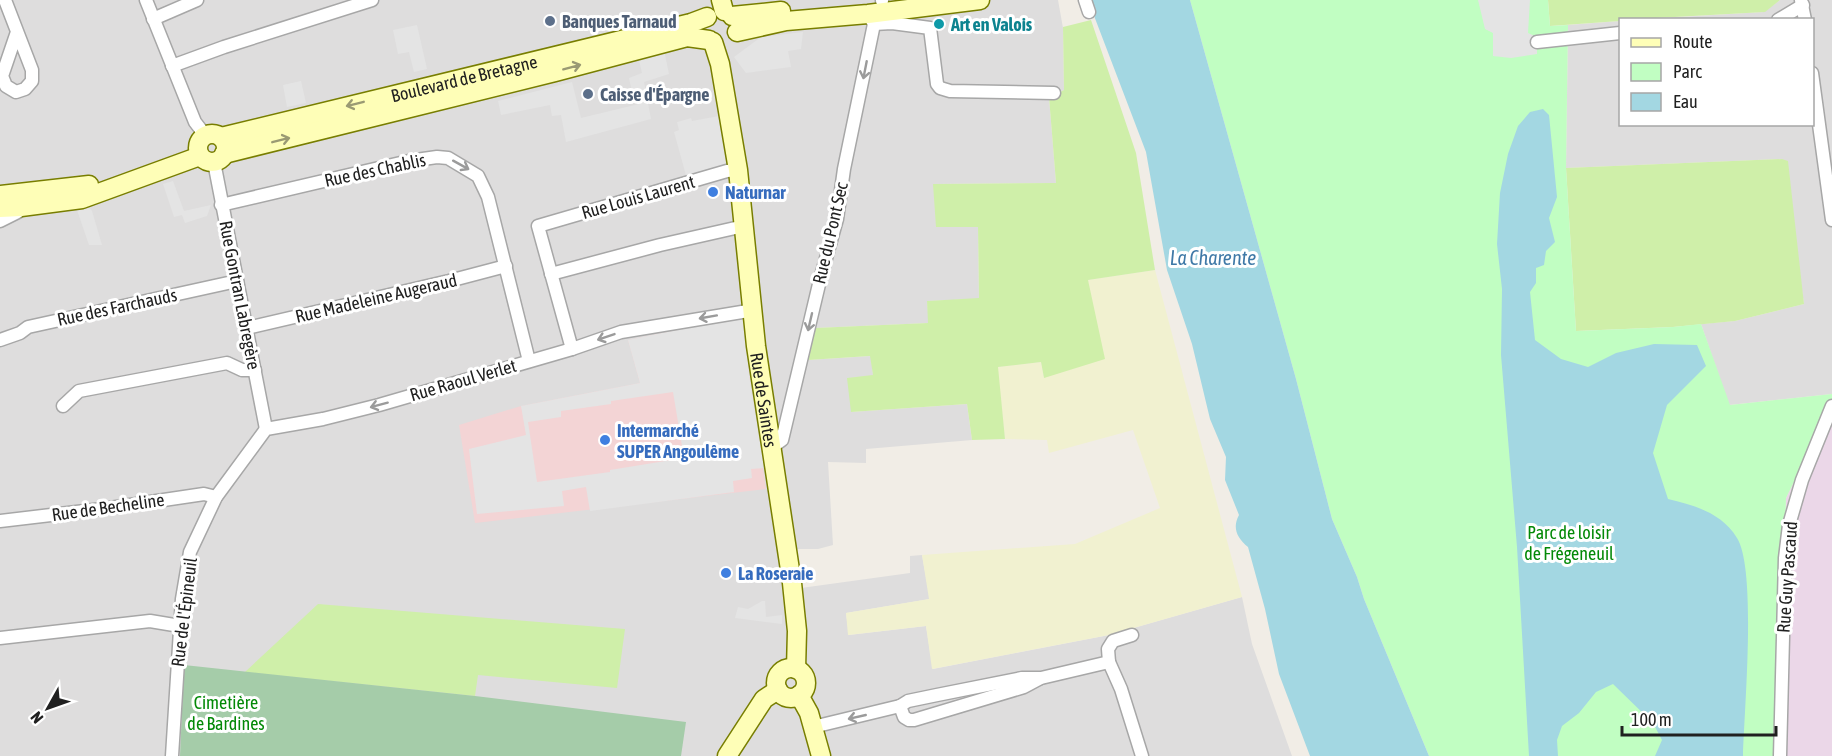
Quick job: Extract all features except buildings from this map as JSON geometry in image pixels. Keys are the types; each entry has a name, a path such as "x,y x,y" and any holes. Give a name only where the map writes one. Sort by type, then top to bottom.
{"main road":[{"path":"720,21 882,0 897,5 936,6 980,0"},
{"path":"720,21 871,19 897,5"},
{"name":"Rue de Saintes","path":"720,21 720,64 738,170 756,346 792,584 797,631 796,669"},
{"name":"Boulevard de Bretagne","path":"0,195 89,185 210,148 691,23 720,21"},
{"name":"Boulevard de Bretagne","path":"0,208 82,199 210,148"},
{"path":"787,669 796,669 805,679 805,688 799,695 790,697 781,694 776,681 780,674 787,669"},
{"path":"727,756 764,699 778,690"},
{"path":"799,695 809,713 821,756"}],"street":[{"path":"5,0 17,32"},
{"name":"Rue Gontran Labregère","path":"146,0 195,122 210,148 266,429"},
{"path":"153,19 198,0"},
{"path":"172,66 372,0"},
{"path":"1781,18 1802,3 1805,18"},
{"path":"897,5 930,28"},
{"path":"936,6 930,16 930,28 937,84 940,88 950,92 1054,93"},
{"path":"871,19 930,28"},
{"name":"Rue du Pont Sec","path":"771,447 782,440 837,219 871,19"},
{"path":"1537,42 1619,33"},
{"path":"1814,88 1832,220"},
{"name":"Rue des Chablis","path":"221,205 409,161 437,157 448,158 478,176 488,197 529,361"},
{"name":"Rue Louis Laurent","path":"551,274 538,226 727,171 738,170"},
{"path":"0,221 18,212 21,207"},
{"path":"572,349 551,274 660,245 744,226"},
{"name":"Rue Madeleine Augeraud","path":"247,328 506,266"},
{"name":"Rue des Farchauds","path":"0,340 20,333 28,327 237,281"},
{"name":"Rue Raoul Verlet","path":"266,429 323,420 572,349 621,332 754,310"},
{"path":"63,406 79,391 216,365 228,363 242,370 255,370"},
{"name":"Rue Guy Pascaud","path":"1780,756 1785,569 1790,525 1802,480 1832,406"},
{"path":"213,503 266,429"},
{"name":"Rue de Becheline","path":"0,521 204,494 213,503"},
{"name":"Rue de l'Épineuil","path":"171,756 185,577 190,552 213,503"},
{"path":"0,638 150,621 180,626"},
{"path":"1132,635 1116,638 1113,641 1108,649 1109,662 1121,689 1142,756"},
{"path":"813,727 900,706 908,701 1011,680 1041,678 1109,662"},
{"path":"900,706 904,717 914,720 1024,687 1041,678"}],"shaded area":[{"path":"0,0 1058,0 1063,28 1064,90 1049,97 1056,183 933,184 978,227 979,299 927,301 929,323 815,328 808,360 871,356 873,375 851,412 967,404 972,440 866,449 866,463 828,462 833,545 818,549 795,549 801,588 910,573 910,556 922,555 930,599 846,613 849,635 926,626 933,669 1109,635 1242,597 1252,644 1292,756 0,756"},
{"path":"1478,0 1530,0 1528,33 1537,37 1537,54 1511,58 1493,56 1493,33 1485,29"},
{"path":"1780,0 1832,0 1832,394 1729,405 1701,324 1735,321 1804,304 1782,159 1566,168 1568,25 1619,21 1619,126 1814,126 1814,18 1664,18 1764,12"},
{"path":"417,25 427,69 414,72 409,52 398,54 393,30"},
{"path":"803,32 801,49 788,51 791,67 746,73 734,57 761,37"},
{"path":"664,50 669,74 644,82 651,119 566,142 561,115 552,116 550,105 501,115 498,101 572,82 581,118 639,104 640,99 634,101 629,78 642,73 638,56"},
{"path":"301,81 306,103 287,107 283,85"},
{"path":"719,116 727,168 687,179 674,132 679,130 677,122 691,118 692,121"},
{"path":"173,181 184,211 211,205 207,216 185,223 182,215 174,217 163,184"},
{"path":"88,206 92,211 102,245 89,245 77,210"},
{"path":"746,316 749,375 766,489 475,523 459,425 521,406 640,383 628,340"},
{"path":"746,316 749,375 764,468 751,469 752,478 733,481 734,492 590,511 586,487 562,491 564,506 477,514 469,449 526,435 521,406 640,383 628,340","holes":["673,392 684,458 610,470 610,472 537,482 528,422 561,417 561,411"]},
{"path":"1832,405 1832,756 1772,756 1786,498"},
{"path":"765,601 766,617 782,615 782,624 735,618 738,607 748,609"}],"green space":[{"name":"Parc de loisir de Frégeneuil","path":"1190,0 1548,0 1550,26 1568,25 1566,168 1576,331 1701,324 1730,405 1832,394 1832,405 1786,498 1778,756 1429,756 1332,519 1296,379"},
{"path":"1548,0 1780,0 1765,12 1619,18 1619,21 1550,26"},
{"path":"1091,20 1136,153 1155,270 1088,280 1105,359 1044,378 1041,362 998,367 1005,439 972,440 967,404 851,412 847,378 873,375 870,356 808,360 815,328 928,323 927,301 979,298 978,227 936,227 933,184 1056,183 1049,97 1064,90 1063,27"},
{"path":"1782,159 1788,161 1804,304 1735,321 1673,327 1576,331 1566,168"},
{"path":"1155,270 1242,597 1109,635 932,669 926,626 848,635 846,613 929,599 922,555 1075,544 1160,508 1133,430 1049,453 1047,440 1005,439 997,367 1041,362 1044,378 1087,280"},
{"path":"318,604 625,629 617,688 478,675 475,696 245,672"},
{"name":"Cimetière de Bardines","path":"184,665 475,696 686,722 681,756 180,756"}],"water":[{"name":"La Charente","path":"1088,0 1190,0 1296,379 1332,519 1429,756 1310,756 1279,674 1265,609 1248,547 1237,533 1236,524 1239,515 1225,480 1226,457 1210,419 1192,344 1167,270 1146,152"},
{"path":"1543,109 1549,115 1557,197 1549,218 1555,242 1546,251 1544,265 1536,268 1536,283 1530,292 1535,340 1561,359 1588,367 1616,353 1654,344 1697,345 1706,366 1667,405 1653,453 1668,499 1707,511 1724,522 1737,538 1743,555 1747,579 1748,642 1743,756 1655,756 1662,740 1653,723 1613,684 1596,692 1579,713 1562,726 1557,740 1558,756 1529,756 1517,547 1501,355 1502,289 1497,244 1500,193 1508,154 1518,126 1530,112"}],"place":[{"name":"Banques Tarnaud","path":"550,21"},
{"name":"Art en Valois","path":"939,24"},
{"name":"Caisse d'Épargne","path":"588,94"},
{"name":"Naturnar","path":"713,192"},
{"name":"Intermarché SUPER Angoulême","path":"605,440"},
{"name":"La Roseraie","path":"726,573"}]}
